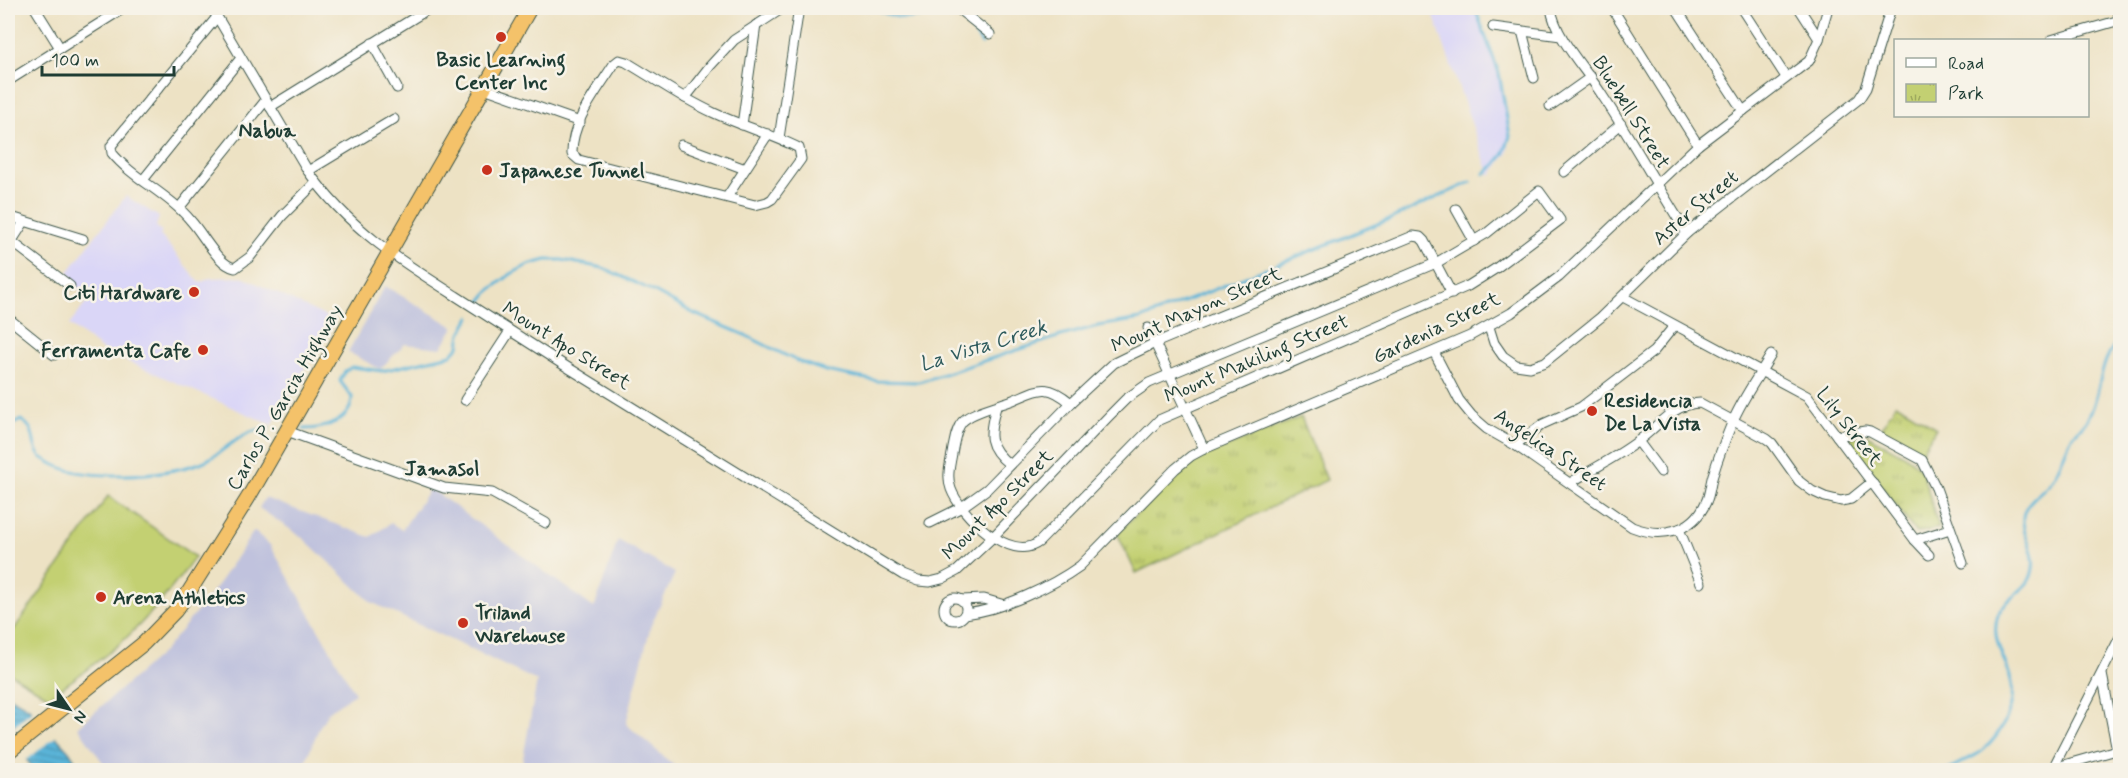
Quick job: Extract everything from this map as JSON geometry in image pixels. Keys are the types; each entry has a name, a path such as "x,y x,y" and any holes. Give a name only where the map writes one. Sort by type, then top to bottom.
{"highway":[{"name":"Carlos P. Garcia Highway","path":"8,752 144,643 175,611 240,512 530,8"}],"street":[{"path":"35,8 60,48"},
{"path":"8,81 124,8"},
{"name":"Mount Apo Street","path":"212,8 308,171 358,228 389,254 903,575 923,582 942,579 963,567 1126,399 1149,383 1436,263 1474,241 1539,191 1560,220"},
{"path":"179,208 268,104 430,8"},
{"path":"685,98 724,50 756,25 783,8"},
{"path":"779,138 799,8"},
{"path":"957,8 990,34"},
{"name":"Bluebell Street","path":"1551,8 1561,36 1591,77 1687,233"},
{"path":"1611,8 1698,145"},
{"path":"1676,8 1743,111"},
{"path":"1741,8 1786,77"},
{"path":"1799,8 1820,39"},
{"name":"Gardenia Street","path":"965,614 983,611 1062,579 1080,566 1175,469 1191,456 1489,327 1559,277 1698,145 1809,61 1820,39 1828,8"},
{"name":"Aster Street","path":"1489,327 1494,343 1503,356 1516,365 1530,367 1545,362 1623,297 1687,233 1859,99 1866,88 1891,8"},
{"path":"2054,39 2121,19 2117,8"},
{"path":"217,17 115,141 111,150 114,157 179,208 224,263 236,268 250,257 282,216 316,182"},
{"path":"742,125 756,25"},
{"path":"1494,27 1561,36"},
{"path":"1522,30 1534,78"},
{"path":"372,43 397,88"},
{"path":"143,180 241,58"},
{"path":"619,60 699,106 779,138 799,148 801,159 772,199 755,205 584,163 574,158 573,154 574,138 580,122 614,64 619,60"},
{"path":"1550,106 1591,77"},
{"path":"484,88 580,122"},
{"path":"308,171 394,118"},
{"path":"1564,172 1621,124"},
{"path":"727,197 768,134"},
{"path":"681,145 745,169"},
{"path":"1456,209 1474,241"},
{"path":"8,216 83,239"},
{"name":"Mount Makiling Street","path":"993,537 1007,545 1030,548 1149,428 1160,420 1452,294 1495,269 1560,220"},
{"path":"24,222 9,244 70,286"},
{"name":"Mount Mayon Street","path":"930,523 962,507 987,489 1071,403 1114,363 1155,343 1410,237 1420,237 1424,241 1436,263"},
{"path":"1436,263 1452,294"},
{"name":"Lily Street","path":"1623,297 1806,396 1929,555"},
{"path":"8,318 54,355"},
{"path":"1515,445 1543,424 1581,407 1654,351 1674,326"},
{"path":"1148,328 1204,449"},
{"path":"465,400 510,331"},
{"name":"Angelica Street","path":"1434,352 1459,400 1487,429 1515,445 1632,527 1647,533 1679,529"},
{"path":"1701,583 1679,529 1692,520 1707,501 1712,477 1733,420 1771,355"},
{"path":"993,537 962,507 949,482 956,432 961,422 967,417 1037,390 1046,389 1060,394 1071,403"},
{"path":"1570,483 1638,441 1675,409 1688,403 1700,403 1769,441 1799,481 1825,497 1841,501 1851,499 1872,482"},
{"path":"996,407 992,422 991,443 1000,457 1010,465"},
{"path":"287,431 444,488 492,493 546,523"},
{"path":"1837,436 1870,432 1922,460 1936,488 1963,563"},
{"path":"1638,441 1661,472"},
{"path":"1916,540 1950,529"},
{"path":"942,579 950,599"},
{"path":"950,599 962,600 965,605 965,614 957,621 946,617 943,607 950,599"},
{"name":"Gardenia Street","path":"962,600 984,599 1001,604"},
{"path":"2058,766 2121,638"},
{"path":"2058,766 2119,749 2102,674"},
{"path":"2058,766 2075,771"}],"shaded area":[{"path":"1431,8 1475,8 1499,73 1510,136 1508,153 1490,176"},
{"name":"Citi Hardware","path":"126,196 159,217 156,226 162,232 160,235 200,283 210,278 243,277 333,320 272,425 104,351 69,325 87,302 68,272"},
{"path":"385,286 454,327 441,348 405,344 380,369 348,352"},
{"path":"430,488 594,608 618,540 675,573 651,625 626,724 679,770 521,770 537,681 371,602 303,538 259,508 265,498 370,537 391,523 402,530"},
{"path":"254,531 270,545 355,693 329,711 319,728 302,770 108,770 78,727 164,651 212,593"}],"green space":[{"path":"1896,403 1936,428 1920,454 1879,433"},
{"path":"1301,417 1327,480 1136,573 1117,533 1187,466 1201,457"},
{"path":"1867,435 1911,459 1922,471 1939,528 1916,533 1849,442 1851,438"},
{"name":"Arena Athletics","path":"108,496 195,557 145,619 126,638 49,697 8,672 8,638"}],"water":[{"path":"8,696 28,707 69,751 81,770 35,770 8,738"}],"pier":[{"path":"34,709 58,735 24,762 8,743 8,730"}],"waterway":[{"path":"876,8 902,18 923,16 941,10 955,11"},
{"name":"La Vista Creek","path":"1475,8 1499,73 1510,136 1504,154 1484,174"},
{"path":"966,21 982,44"},
{"name":"La Vista Creek","path":"478,305 490,290 511,274 528,265 546,260 562,260 603,268 695,314 745,335 797,361 826,371 877,381 919,382 1061,336 1098,326 1141,319 1390,219 1471,182"},
{"name":"La Vista Creek","path":"304,429 336,422 347,412 352,397 340,381 345,371 352,367 382,371 451,355 459,346 461,333 470,317"},
{"path":"1948,770 1979,753 1990,744 2001,729 2009,712 2012,685 1997,642 1996,624 2001,609 2026,585 2032,573 2033,559 2025,533 2024,514 2029,503 2052,480 2073,435 2090,414 2105,362 2120,339"},
{"name":"La Vista Creek","path":"8,427 21,420 26,424 32,432 39,455 51,463 83,473 103,475 146,474 184,468 213,457 244,435 269,428"}],"place":[{"name":"Basic Learning Center Inc","path":"501,37"},
{"name":"Japanese Tunnel","path":"487,170"},
{"name":"Citi Hardware","path":"194,292"},
{"name":"Ferramenta Cafe","path":"203,350"},
{"name":"Residencia De La Vista","path":"1592,411"},
{"name":"Arena Athletics","path":"101,597"},
{"name":"Triland Warehouse","path":"463,623"}],"district":[{"name":"Nabua","path":"267,130"},
{"name":"Jamasol","path":"442,468"}]}
